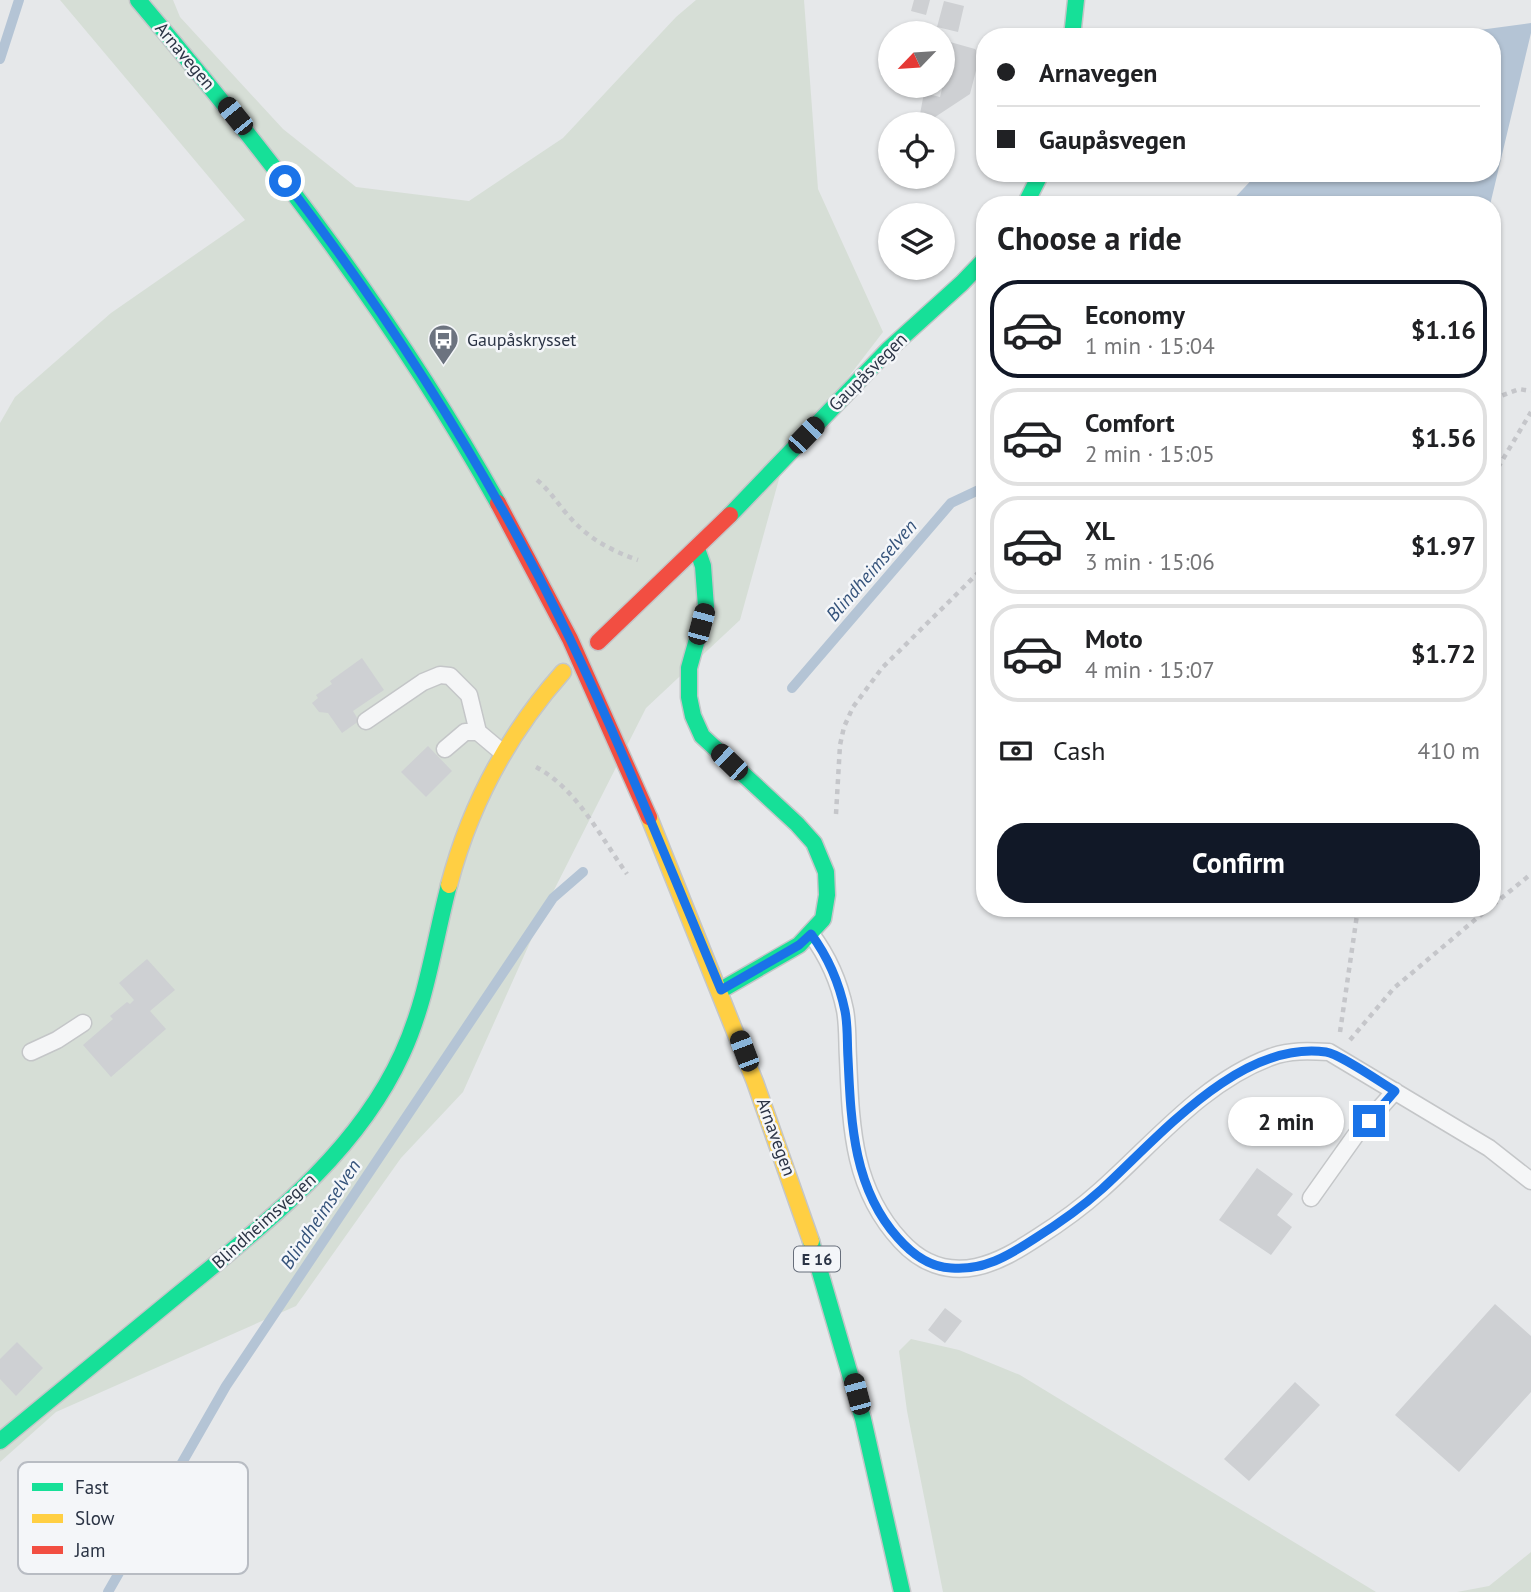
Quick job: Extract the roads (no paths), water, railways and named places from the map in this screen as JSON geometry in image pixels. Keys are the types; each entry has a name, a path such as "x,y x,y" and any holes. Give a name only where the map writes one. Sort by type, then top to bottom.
{"main road":[{"name":"Arnavegen","path":"138,0 251,136 319,225 445,412 495,497 570,640 611,729 721,990 788,1166 845,1349 890,1527 902,1592"},
{"path":"1073,28 1076,0"},
{"name":"Gaupåsvegen","path":"598,642 697,550 895,343 976,270"},
{"path":"697,550 705,576 706,607 689,668 689,697 693,716 702,736 814,843 826,872 827,895 823,919 811,934 799,945 721,990"},
{"name":"Blindheimsvegen","path":"0,1441 270,1219 310,1182 343,1146 382,1093 421,1005 453,870 484,787 544,691 563,671"}],"lane":[{"path":"366,721 423,682 440,675 450,676 469,695 478,732 503,753"},
{"path":"445,749 465,732 478,732"},
{"path":"811,934 827,955 845,1013 851,1130 861,1172 887,1226 909,1251 937,1267 965,1269 993,1263 1026,1245 1065,1220 1100,1191 1206,1095 1272,1057 1298,1051 1329,1052 1489,1149 1531,1181"},
{"path":"31,1052 57,1040 83,1023"},
{"path":"1311,1198 1356,1136 1395,1091"}],"water":[{"path":"1531,23 1531,33 1501,159 1501,28 1494,28"},
{"path":"1250,182 1495,182 1492,196 1236,196"}],"waterway":[{"path":"0,59 19,0"},
{"name":"Blindheimselven","path":"792,688 951,503 976,491"},
{"name":"Blindheimselven","path":"182,1462 226,1386 553,898 583,872"},
{"name":"Blindheimselven","path":"108,1592 118,1574"}],"place":[{"name":"Gaupåskrysset","path":"444,367"}]}
